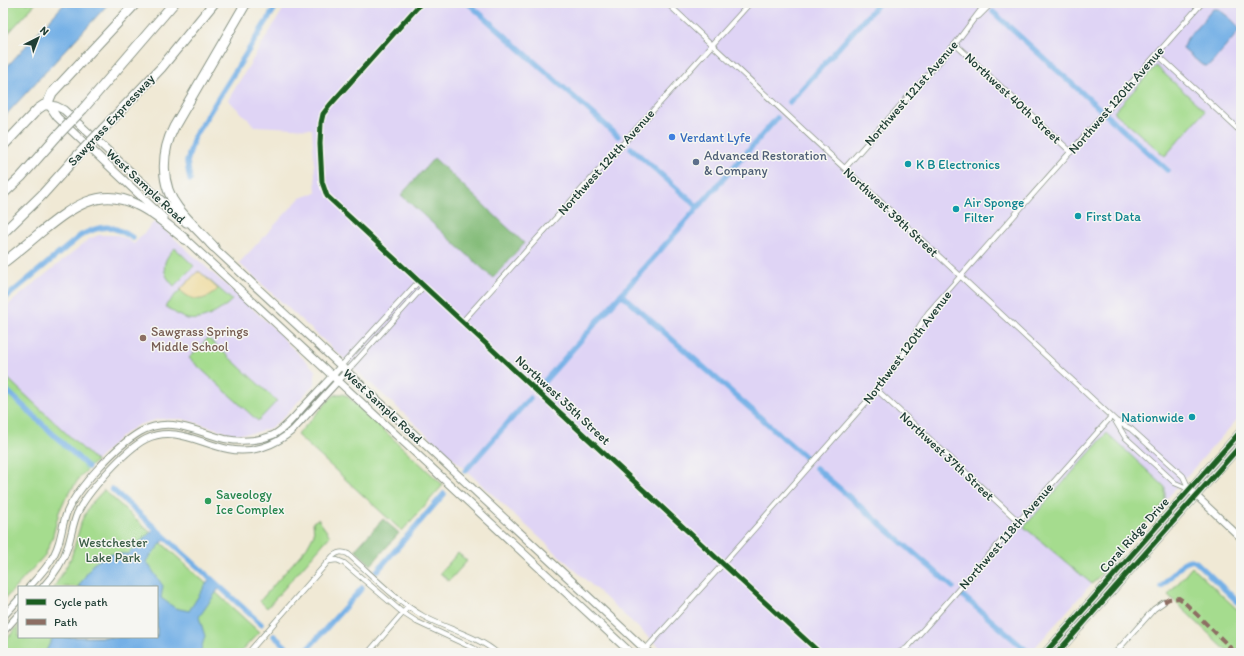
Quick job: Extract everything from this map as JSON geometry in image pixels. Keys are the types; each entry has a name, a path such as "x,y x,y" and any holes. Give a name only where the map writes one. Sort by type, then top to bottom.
{"highway":[{"path":"3,146 38,109 49,104 50,98 54,91 136,3"},
{"path":"3,194 83,109 174,3"},
{"name":"Sawgrass Expressway","path":"3,233 42,195 161,68 214,3"},
{"path":"214,247 183,214 172,199 165,176 165,153 169,137 174,127 246,3"},
{"path":"3,263 68,211 84,202 102,198 121,199 137,204 185,239"}],"main road":[{"name":"West Sample Road","path":"49,104 57,117 185,239 631,653"},
{"name":"West Sample Road","path":"49,104 64,110 214,247 645,652"},
{"name":"Coral Ridge Drive","path":"1045,653 1241,431"},
{"name":"Coral Ridge Drive","path":"1057,653 1241,445"},
{"path":"1090,616 1094,604 1094,596"}],"street":[{"name":"Northwest 35th Street","path":"421,3 323,114 321,123 320,148 322,182 327,196 820,653"},
{"name":"Northwest 39th Street","path":"667,3 1111,417 1131,429 1183,476 1190,489 1196,496 1241,538"},
{"name":"Northwest 124th Avenue","path":"462,322 750,3"},
{"name":"Northwest 121st Avenue","path":"845,168 955,44 986,3"},
{"name":"Northwest 121st Avenue","path":"976,17 979,16 992,3"},
{"name":"Northwest 120th Avenue","path":"645,652 877,390 906,351 919,326 928,313 1202,3"},
{"name":"Northwest 40th Street","path":"955,44 1071,152"},
{"path":"1157,54 1241,132"},
{"path":"344,369 419,281"},
{"path":"31,586 52,558 59,543 67,514 75,498 84,485 116,450 141,432 162,425 189,427 225,439 244,441 272,435 287,424 335,378 424,286"},
{"path":"44,586 61,564 82,504 92,490 123,456 146,439 164,434 175,434 193,437 228,449 248,450 269,446 285,437 293,430 335,378"},
{"name":"Northwest 37th Street","path":"877,390 1018,521"},
{"name":"Northwest 118th Avenue","path":"898,653 907,648 1111,417"},
{"name":"Northwest 39th Street","path":"1116,421 1125,436 1175,483 1190,489"},
{"path":"141,432 146,439"},
{"path":"75,498 82,504"},
{"path":"248,653 333,556 338,552 343,552 348,554 408,607 440,625 478,641 497,653"},
{"path":"329,562 337,560 344,563 403,613 429,629 481,653"},
{"path":"3,617 18,600"},
{"path":"1115,653 1154,609 1164,602"},
{"path":"368,653 408,607"},
{"path":"3,632 18,615"}],"shaded area":[{"path":"287,3 1241,3 1241,415 1030,653 666,653 239,263 300,198 316,193 312,129 255,126 228,100"},
{"name":"Sawgrass Springs Middle School","path":"155,221 277,331 315,370 315,383 283,418 270,428 254,433 234,434 183,419 159,419 138,425 121,436 96,461 3,374 3,309 89,239 99,235 118,235 134,244"}],"green space":[{"path":"3,3 36,3 3,39"},
{"path":"1156,66 1205,111 1165,156 1114,112"},
{"path":"434,158 524,243 493,278 401,195"},
{"path":"175,248 194,266 174,286 167,276 164,267 167,258"},
{"path":"197,272 200,272 232,300 216,312 203,318 184,318 165,306"},
{"path":"208,338 277,401 258,421 189,358"},
{"path":"3,374 96,461 80,477 65,499 59,512 52,539 45,555 3,601"},
{"path":"338,394 347,396 443,485 402,531 297,435 333,396"},
{"path":"1107,433 1165,487 1165,502 1092,584 1024,527"},
{"name":"Westchester Lake Park","path":"104,490 259,632 240,653 3,653 3,643 18,626 18,638 158,638 158,586 55,586 71,558 82,520 90,505"},
{"path":"318,519 330,536 267,608 260,601 307,547 314,534 313,522"},
{"path":"383,519 399,533 371,565 355,550"},
{"path":"458,553 467,561 449,581 440,573"},
{"path":"1192,567 1241,613 1241,653 1229,653 1168,595"}],"sand":[{"path":"197,272 200,272 218,289 204,298 194,299 180,290"}],"water":[{"path":"65,3 109,3 3,118 3,71"},
{"path":"1213,9 1218,9 1230,18 1236,24 1239,31 1211,64 1206,66 1202,65 1183,49 1185,41"},
{"path":"155,528 166,538 146,561 163,586 161,598 175,608 189,611 210,578 220,587 199,617 205,636 200,653 45,653 52,638 158,638 158,586 79,586 93,564 109,554 128,554"}],"waterway":[{"path":"190,180 187,162 194,137 278,3"},
{"path":"468,3 618,136"},
{"path":"790,102 879,3"},
{"path":"993,12 1167,170"},
{"path":"542,384 777,118"},
{"path":"631,148 698,207"},
{"path":"3,300 80,236 88,232 107,227 119,230 133,238"},
{"path":"621,294 805,457"},
{"path":"3,387 88,467"},
{"path":"465,471 530,398"},
{"path":"816,468 953,587"},
{"path":"112,489 261,624"},
{"path":"377,571 444,494"},
{"path":"1161,587 1183,563 1193,560 1241,605"},
{"path":"304,653 362,588"},
{"path":"963,596 1027,651"},
{"path":"274,636 293,653"}],"marked path":[{"path":"1164,602 1169,599 1179,598 1236,653"}],"cycle path":[{"path":"421,3 323,114 320,144 322,182 327,196 820,653"},
{"path":"1045,653 1241,431"},
{"path":"1057,653 1241,445"}],"place":[{"name":"Verdant Lyfe","path":"672,137"},
{"name":"Advanced Restoration & Company","path":"696,162"},
{"name":"K B Electronics","path":"908,164"},
{"name":"Air Sponge Filter","path":"956,209"},
{"name":"First Data","path":"1078,216"},
{"name":"Sawgrass Springs Middle School","path":"143,338"},
{"name":"Nationwide","path":"1192,417"},
{"name":"Saveology Ice Complex","path":"208,501"}]}
